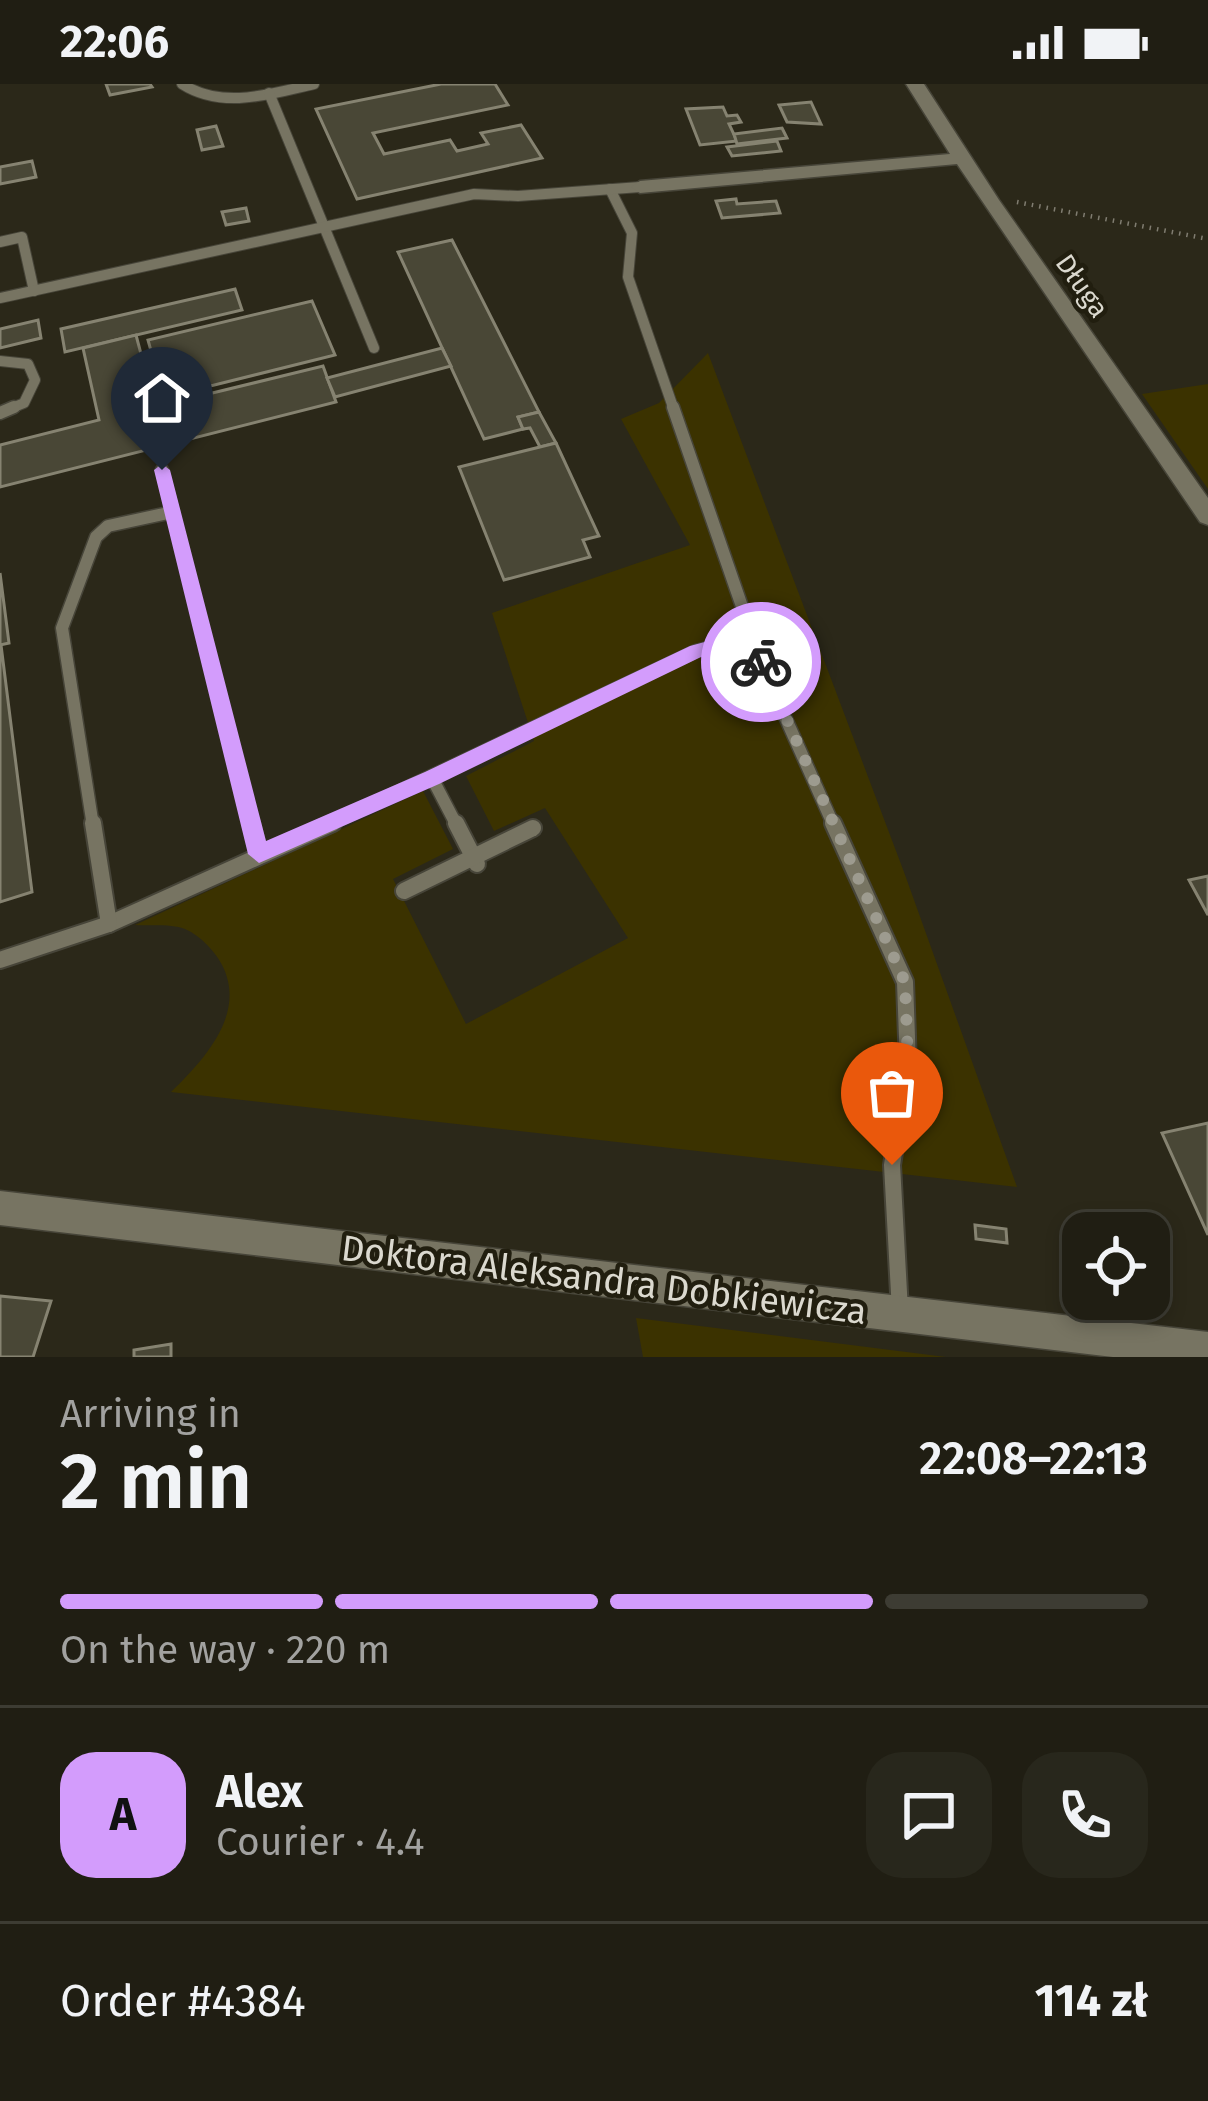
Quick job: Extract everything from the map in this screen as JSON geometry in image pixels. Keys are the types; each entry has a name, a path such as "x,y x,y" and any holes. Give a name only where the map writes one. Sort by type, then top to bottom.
{"street":[{"name":"Długa","path":"915,84 990,201 1208,516"},
{"path":"640,187 964,158"},
{"name":"Doktora Aleksandra Dobkiewicza","path":"0,1208 900,1316 1100,1348 1208,1350"}],"lane":[{"path":"182,84 211,96 268,94 314,84"},
{"path":"268,94 374,348"},
{"path":"0,298 474,194 640,187"},
{"path":"610,189 632,233 628,278 752,637 905,982 908,1065 892,1165 900,1316"},
{"path":"0,242 22,237 34,291"},
{"path":"0,361 28,364 35,380 24,403 0,413"},
{"path":"162,470 259,854"},
{"path":"109,923 62,628 96,537 108,526 173,512"},
{"path":"0,960 109,923 432,778 696,651 752,637"},
{"path":"432,778 475,861"},
{"path":"404,891 475,861 533,828"}],"path":[{"path":"990,201 1032,204 1208,238"}],"shaded area":[{"path":"708,353 1017,1187 171,1092 219,1034 226,1018 228,983 215,954 188,930 135,925 423,791 453,849 393,879 466,1024 628,938 545,808 494,831 466,776 534,741 492,613 690,545 621,419 659,403"},
{"path":"1208,384 1208,489 1142,394"},
{"path":"636,1318 946,1357 643,1357"}],"building":[{"path":"106,84 150,84 152,87 110,95"},
{"path":"441,84 495,84 508,105 373,133 384,154 450,140 457,151 488,144 481,133 521,125 542,158 357,199 316,109"},
{"path":"811,102 821,124 787,122 779,105"},
{"path":"723,107 727,116 737,115 741,122 729,124 737,141 700,145 686,109"},
{"path":"216,126 223,146 202,150 197,130"},
{"path":"782,128 787,138 737,144 734,134"},
{"path":"777,141 781,151 732,156 727,147"},
{"path":"32,161 36,177 0,184 0,167"},
{"path":"736,199 737,204 776,201 780,213 722,218 716,201"},
{"path":"246,208 249,221 226,225 222,212"},
{"path":"452,240 539,412 518,417 523,429 484,439 398,252"},
{"path":"235,289 242,310 65,352 61,329"},
{"path":"312,301 335,355 194,390 196,397 155,407 151,389 161,387 148,340"},
{"path":"38,320 41,338 0,348 0,329"},
{"path":"136,335 155,407 323,366 336,402 0,487 0,445 99,420 83,348"},
{"path":"442,348 451,366 335,397 327,378"},
{"path":"539,412 556,443 540,447 530,428 523,429 518,417"},
{"path":"556,443 599,536 583,540 590,557 504,580 459,467"},
{"path":"0,573 9,643 0,645"},
{"path":"0,645 32,892 0,902"},
{"path":"1208,876 1208,915 1189,880"},
{"path":"1208,1123 1208,1235 1162,1133"},
{"path":"975,1225 1006,1229 1007,1243 976,1239"},
{"path":"0,1296 51,1301 33,1357 0,1357"},
{"path":"171,1344 171,1357 134,1357 134,1350"}],"way so far":[{"path":"761,662 905,982 908,1065 892,1165"}],"route":[{"path":"162,470 259,854 432,778 696,651 752,637 761,662"}]}
